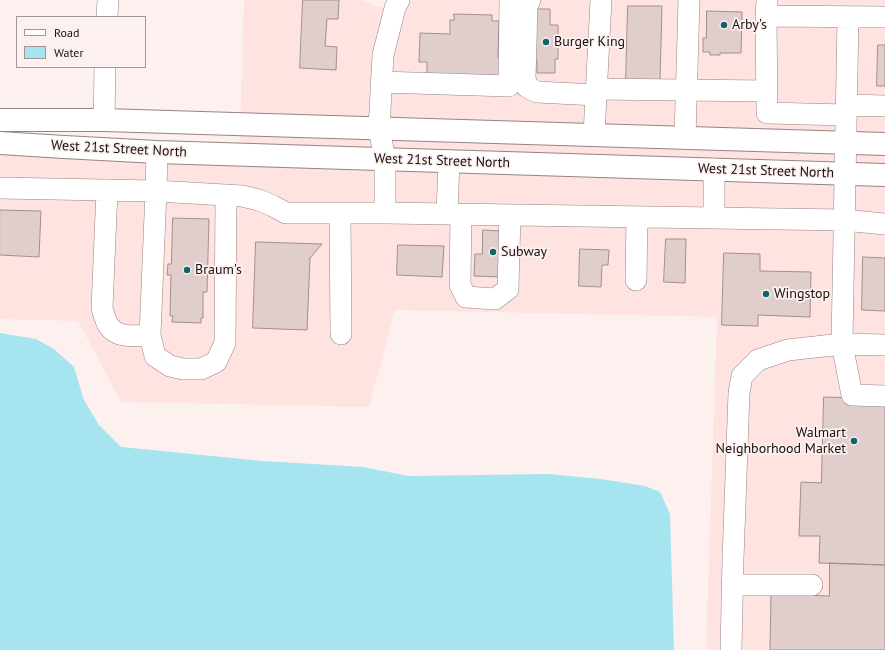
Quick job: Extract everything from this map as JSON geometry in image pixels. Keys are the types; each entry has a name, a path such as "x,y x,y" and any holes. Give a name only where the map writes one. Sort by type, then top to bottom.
{"main road":[{"name":"West 21st Street North","path":"0,120 104,120 885,144"},
{"name":"West 21st Street North","path":"0,143 157,152 885,175"}],"street":[{"path":"107,16 108,0"},
{"path":"385,213 385,159 378,129 381,82 383,55 395,8 399,0"},
{"path":"381,82 509,86 510,0"},
{"path":"530,0 527,6 525,78 528,87 537,92 687,90 767,91"},
{"path":"594,136 601,0"},
{"path":"685,138 689,0"},
{"path":"687,64 695,54 698,44 700,0"},
{"path":"767,140 766,8 848,17 885,17"},
{"path":"848,17 842,344 852,395 885,396"},
{"path":"104,120 105,68"},
{"path":"767,113 846,104 885,96"},
{"path":"846,104 885,106"},
{"path":"157,152 150,335 155,356 170,366 183,369 201,369 216,362 225,343 226,195"},
{"path":"449,161 460,285 466,297 495,299 508,289 510,215"},
{"path":"714,169 714,218"},
{"path":"0,188 107,190 242,196 259,200 286,213 385,213 844,220 885,224"},
{"path":"107,190 102,308 108,324 116,332 129,336 150,335"},
{"path":"340,213 341,334"},
{"path":"636,280 638,217"},
{"path":"731,650 739,393 742,376 758,360 788,350 842,344 885,345"},
{"path":"732,585 812,585"}],"shaded area":[{"path":"244,0 361,0 403,15 410,0 885,0 885,650 706,650 717,317 395,310 369,407 121,402 78,321 0,319 0,152 239,165"}],"water":[{"path":"0,333 36,339 54,349 74,367 84,400 99,425 121,447 263,461 363,467 409,476 548,474 601,479 645,486 660,492 670,514 674,650 0,650"}],"building":[{"path":"303,0 339,0 338,19 327,19 325,46 337,47 336,70 300,68"},
{"path":"628,6 662,6 660,81 626,81"},
{"name":"Burger King","path":"536,9 550,9 550,25 558,25 558,59 555,59 555,73 537,73 537,61 535,61"},
{"name":"Arby's","path":"707,11 742,12 741,53 720,53 720,55 710,55 710,52 703,52 703,38 706,38"},
{"path":"454,14 492,15 492,21 499,21 498,58 503,58 503,77 427,75 427,62 419,62 420,33 450,34 450,20 454,20"},
{"path":"878,45 885,45 885,86 877,86"},
{"path":"0,210 41,211 39,257 0,255"},
{"name":"Braum's","path":"173,218 209,219 207,292 203,292 203,318 201,318 201,323 172,322 173,316 170,316 171,275 167,275 168,264 171,264"},
{"name":"Subway","path":"483,230 501,231 503,277 474,276 475,254 482,254"},
{"path":"666,239 686,239 685,283 664,282"},
{"path":"256,242 322,244 310,258 307,330 253,328"},
{"path":"398,245 444,246 442,277 397,275"},
{"path":"580,249 609,250 608,265 602,265 601,287 579,286"},
{"name":"Wingstop","path":"724,253 760,254 760,271 811,272 810,317 758,315 758,326 722,325"},
{"path":"863,257 885,258 885,311 862,310"},
{"name":"Walmart Neighborhood Market","path":"824,397 885,399 885,565 819,563 820,536 799,536 801,482 821,483"},
{"path":"830,563 885,565 885,650 770,650 771,594 829,596"}],"place":[{"name":"Arby's","path":"724,25"},
{"name":"Burger King","path":"546,42"},
{"name":"Subway","path":"493,252"},
{"name":"Braum's","path":"187,270"},
{"name":"Wingstop","path":"766,294"},
{"name":"Walmart Neighborhood Market","path":"854,441"}]}
